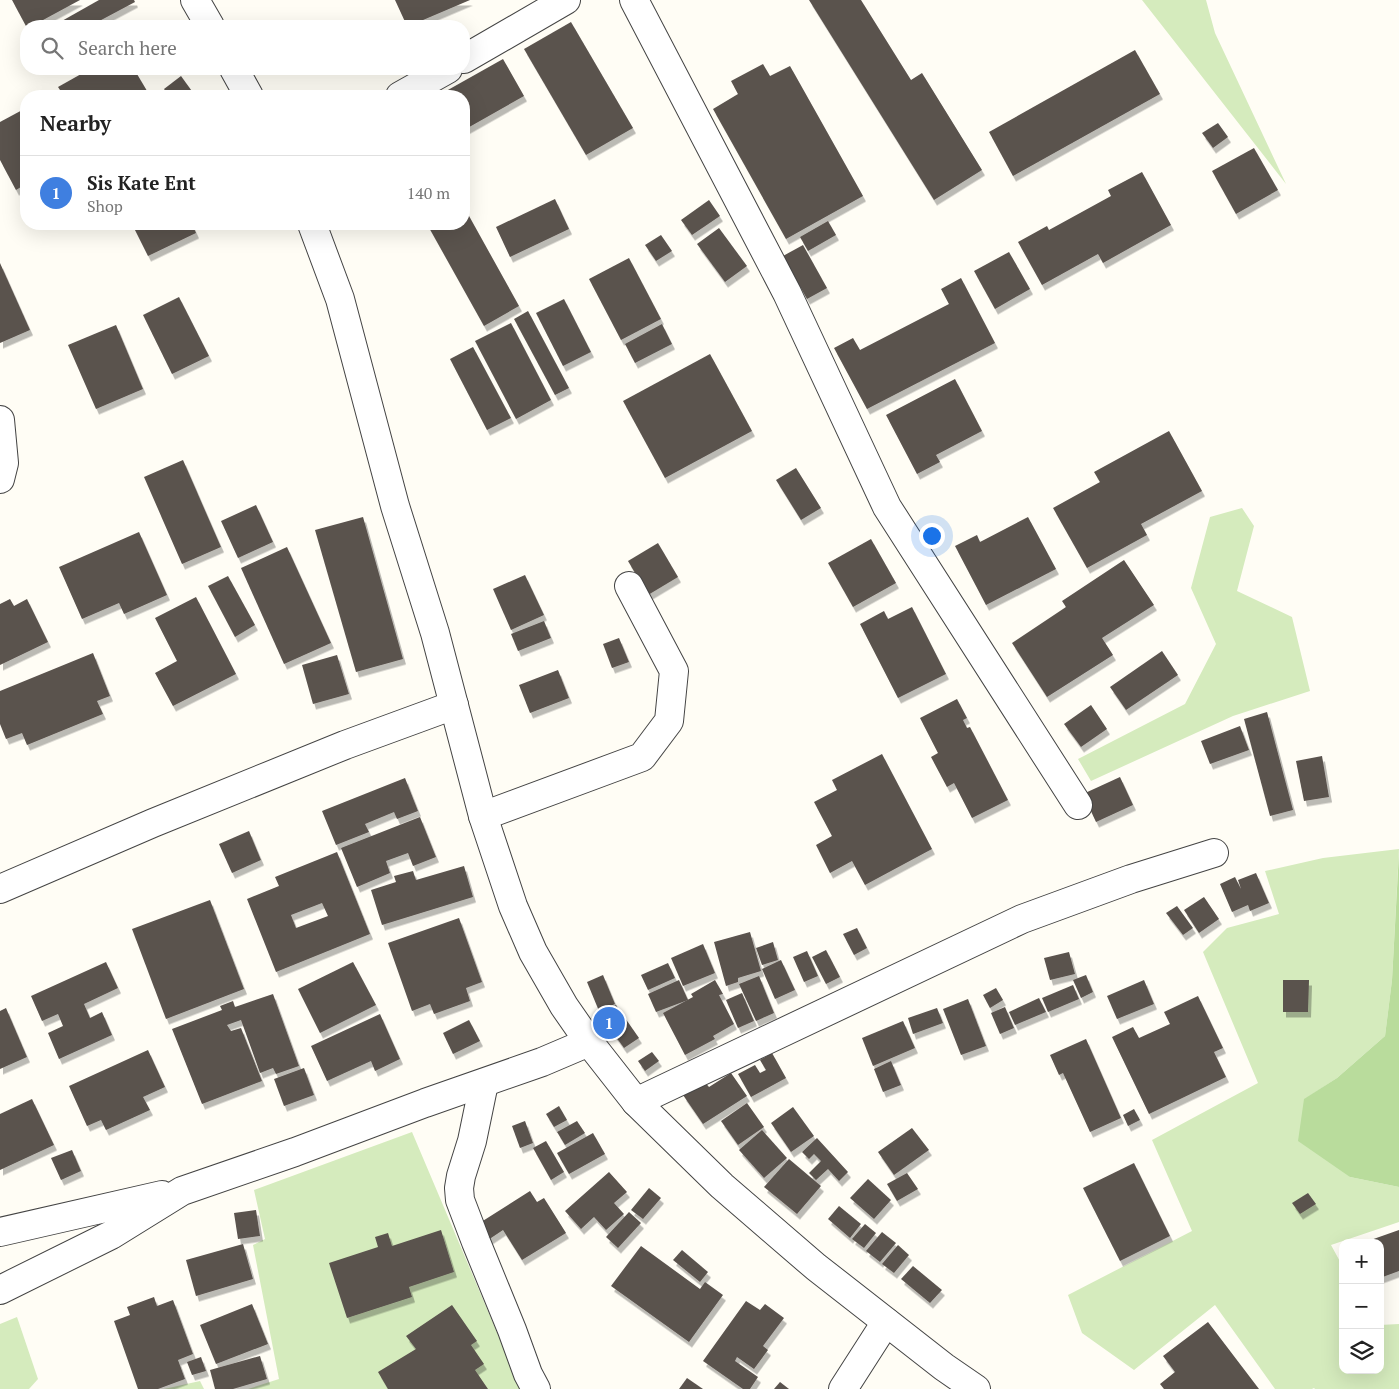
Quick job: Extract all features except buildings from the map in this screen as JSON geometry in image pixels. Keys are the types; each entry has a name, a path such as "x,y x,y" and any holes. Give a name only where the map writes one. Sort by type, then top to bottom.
{"street":[{"path":"195,0 207,20"},
{"path":"470,56 566,0"},
{"path":"634,0 787,293 887,507 1078,805"},
{"path":"237,75 246,90"},
{"path":"411,90 437,75"},
{"path":"314,230 340,300 395,506 435,633 483,816 513,906 529,944 564,1006 589,1042 636,1102 722,1186 816,1267 944,1367 976,1389"},
{"path":"0,420 4,463 0,479"},
{"path":"483,816 642,757 669,721 674,671 630,586"},
{"path":"0,889 152,823 345,745 454,705"},
{"path":"636,1102 1022,919 1214,853"},
{"path":"0,1232 182,1191 542,1062 589,1042"},
{"path":"484,1083 472,1141 461,1176 460,1200 528,1374 536,1389"},
{"path":"0,1290 111,1235 182,1191"},
{"path":"843,1389 886,1322"}],"green space":[{"path":"1142,0 1206,0 1215,33 1286,184"},
{"path":"1242,508 1254,526 1237,591 1292,617 1310,691 1233,716 1091,781 1078,759 1185,704 1216,644 1191,588 1210,517"},
{"path":"1399,849 1392,980 1385,1036 1337,1078 1305,1099 1350,1177 1399,1187 1399,1222 1349,1239 1339,1239 1339,1242 1331,1245 1339,1260 1339,1374 1384,1374 1384,1325 1399,1324 1399,1389 1275,1389 1215,1305 1134,1370 1082,1333 1068,1295 1192,1231 1152,1140 1258,1083 1203,952 1227,928 1279,914 1265,871 1323,858"},
{"path":"1399,852 1399,1187 1350,1177 1298,1141 1304,1099 1337,1078 1385,1036 1392,980"},
{"path":"412,1132 521,1389 248,1389 279,1379 253,1245 265,1239 254,1190"},
{"path":"17,1317 38,1379 29,1389 0,1389 0,1324"},
{"path":"200,1381 204,1389 164,1389"}],"place":[{"name":"Sis Kate Ent","path":"609,1023"}]}
